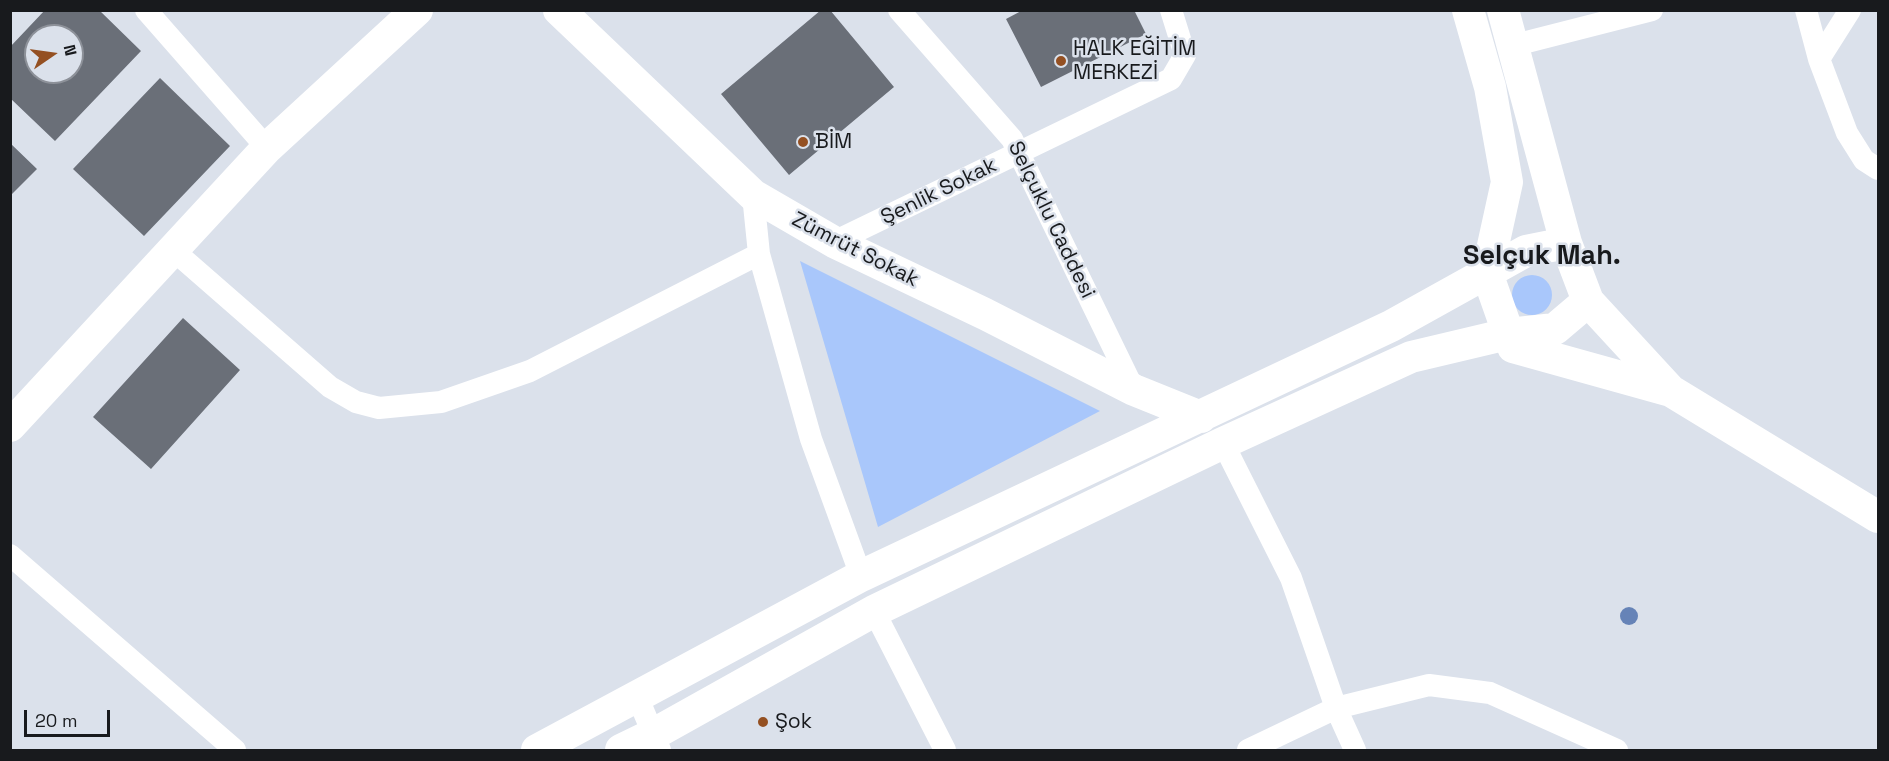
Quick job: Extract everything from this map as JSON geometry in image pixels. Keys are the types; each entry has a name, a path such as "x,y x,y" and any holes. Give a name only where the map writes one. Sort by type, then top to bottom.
{"street":[{"path":"146,10 267,148"},
{"path":"10,426 267,148 417,10"},
{"name":"Zümrüt Sokak","path":"559,10 753,195 834,242 985,314 1134,390 1201,417"},
{"name":"Selçuklu Caddesi","path":"899,10 1012,139 1134,390"},
{"name":"Şenlik Sokak","path":"834,242 1171,79 1185,55 1171,10"},
{"path":"1468,10 1490,87 1507,182 1486,273 1513,347 1671,391 1878,517"},
{"path":"1503,10 1566,243 1588,300 1671,391"},
{"path":"1511,46 1652,10"},
{"path":"1806,10 1819,59 1847,134 1864,160 1878,169"},
{"path":"1819,59 1850,10"},
{"path":"753,195 759,254 812,440 861,576"},
{"path":"537,750 861,576 1392,326 1526,251 1566,243"},
{"path":"173,250 330,387 356,402 379,408 441,402 530,371 759,254"},
{"path":"621,750 656,743 874,611 1223,443 1411,357 1508,334 1555,329 1588,300"},
{"path":"1223,443 1291,578 1336,708 1355,750"},
{"path":"10,555 235,750"},
{"path":"874,611 945,750"},
{"path":"1248,750 1336,708 1429,685 1490,693 1617,750"},
{"path":"637,696 656,743"}],"shaded area":[{"path":"800,261 1100,411 878,527"},
{"path":"1532,275 1546,281 1552,295 1546,309 1532,315 1518,309 1512,295 1518,281"}],"building":[{"path":"45,10 99,10 141,51 55,141 10,98 10,47 24,32 24,84 84,84 84,24 32,24"},
{"path":"821,10 830,10 894,87 789,175 721,94"},
{"name":"HALK EĞİTİM MERKEZİ","path":"1023,10 1134,10 1146,34 1041,87 1006,19"},
{"path":"160,78 230,146 144,236 73,169"},
{"path":"10,143 37,169 10,196"},
{"path":"183,318 240,370 151,469 93,417"}],"place":[{"name":"HALK EĞİTİM MERKEZİ","path":"1061,61"},
{"name":"BİM","path":"803,142"},
{"name":"Şok","path":"763,722"}],"district":[{"name":"Selçuk Mah.","path":"1542,257"}]}
